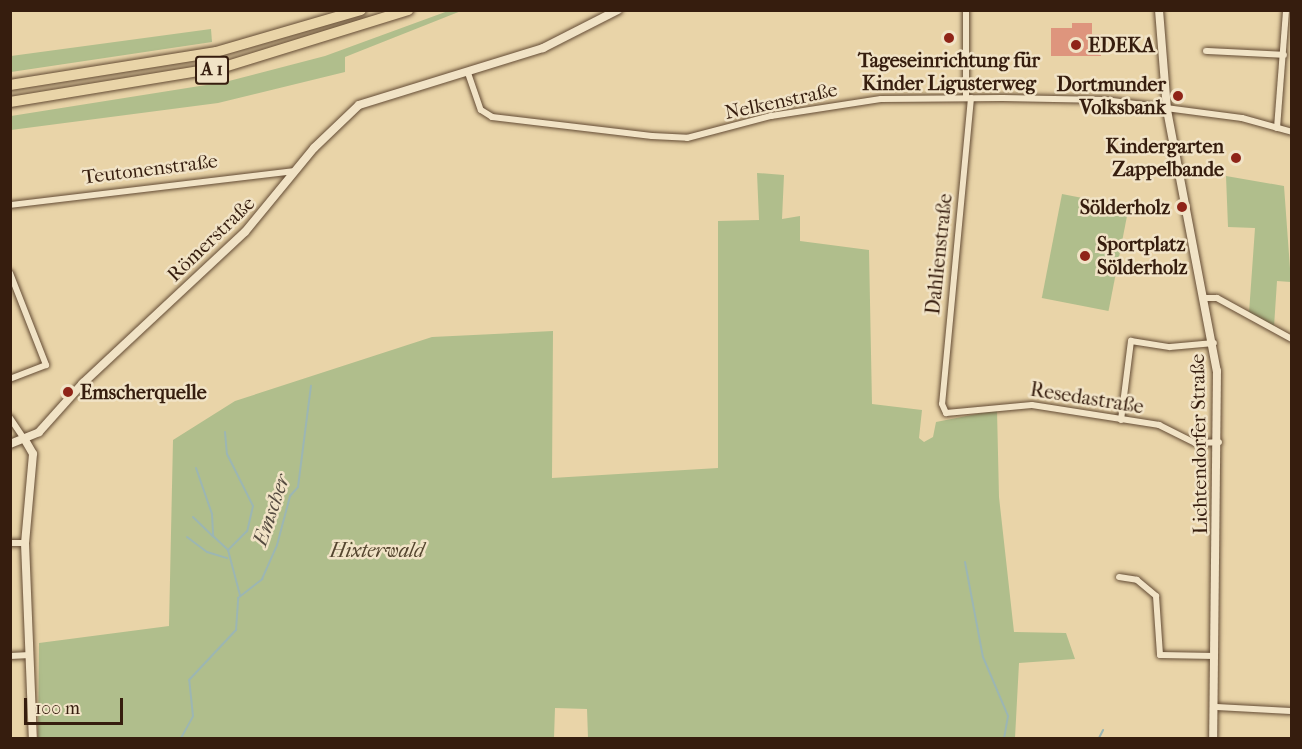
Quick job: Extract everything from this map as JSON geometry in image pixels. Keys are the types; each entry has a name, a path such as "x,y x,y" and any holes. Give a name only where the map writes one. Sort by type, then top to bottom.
{"highway":[{"name":"A 1","path":"10,85 216,52 361,10"},
{"name":"A 1","path":"10,102 224,67 408,10"}],"street":[{"name":"Dahlienstraße","path":"946,413 942,404 968,98 966,10"},
{"name":"Lichtendorfer Straße","path":"1159,10 1167,110 1214,343 1219,441 1213,738"},
{"path":"1277,128 1286,10"},
{"name":"Römerstraße","path":"10,444 25,440 245,232 294,171 359,105 543,48 615,11"},
{"path":"1206,51 1284,55"},
{"name":"Nelkenstraße","path":"468,73 481,110 492,117 687,138 807,109 881,99 968,98 1097,100 1292,132"},
{"name":"Teutonenstraße","path":"10,205 294,171"},
{"path":"10,273 46,365 10,379"},
{"path":"1204,298 1217,298 1292,339"},
{"path":"1121,420 1131,341 1170,348 1214,343"},
{"name":"Resedastraße","path":"946,413 1028,404 1159,425 1195,443 1219,441"},
{"path":"10,418 33,454 25,543 33,738"},
{"path":"10,543 25,543"},
{"path":"1119,578 1137,580 1156,596 1160,655 1216,656"},
{"path":"10,656 30,655"},
{"path":"1215,706 1291,711 1292,704"}],"green space":[{"path":"448,11 461,11 345,57 345,72 218,103 11,130 11,116 225,82 325,56"},
{"path":"211,29 212,42 11,72 11,56"},
{"name":"Hixterwald","path":"757,173 784,175 782,219 800,216 800,241 869,250 872,404 922,410 919,438 924,442 933,437 936,422 997,410 999,497 1014,632 1066,633 1075,659 1019,663 1015,738 588,738 587,709 555,708 554,738 38,738 39,643 169,626 173,440 235,401 432,337 553,331 552,478 718,468 718,221 759,220"},
{"path":"1226,176 1284,186 1291,282 1277,281 1274,327 1249,313 1255,228 1228,227"},
{"name":"Sportplatz Sölderholz","path":"1062,194 1129,207 1109,311 1042,298"}],"building":[{"name":"EDEKA","path":"1072,23 1092,23 1092,34 1101,34 1101,56 1051,56 1051,28 1072,28"}],"waterway":[{"name":"Emscher","path":"181,738 193,716 189,680 236,630 238,598 262,579 277,545 290,496 298,487 311,386"},
{"name":"Emscher","path":"225,432 227,454 253,506 247,531 228,550 240,595"},
{"path":"196,468 212,514 213,536 228,550"},
{"path":"193,517 213,536"},
{"path":"187,537 207,552 227,558"},
{"path":"965,562 983,657 1008,716 1004,738"},
{"path":"1099,738 1103,730"}],"place":[{"name":"Tageseinrichtung für Kinder Ligusterweg","path":"949,38"},
{"name":"EDEKA","path":"1076,45"},
{"name":"Dortmunder Volksbank","path":"1178,96"},
{"name":"Kindergarten Zappelbande","path":"1236,158"},
{"name":"Sölderholz","path":"1182,207"},
{"name":"Sportplatz Sölderholz","path":"1085,256"},
{"name":"Emscherquelle","path":"68,392"}]}
